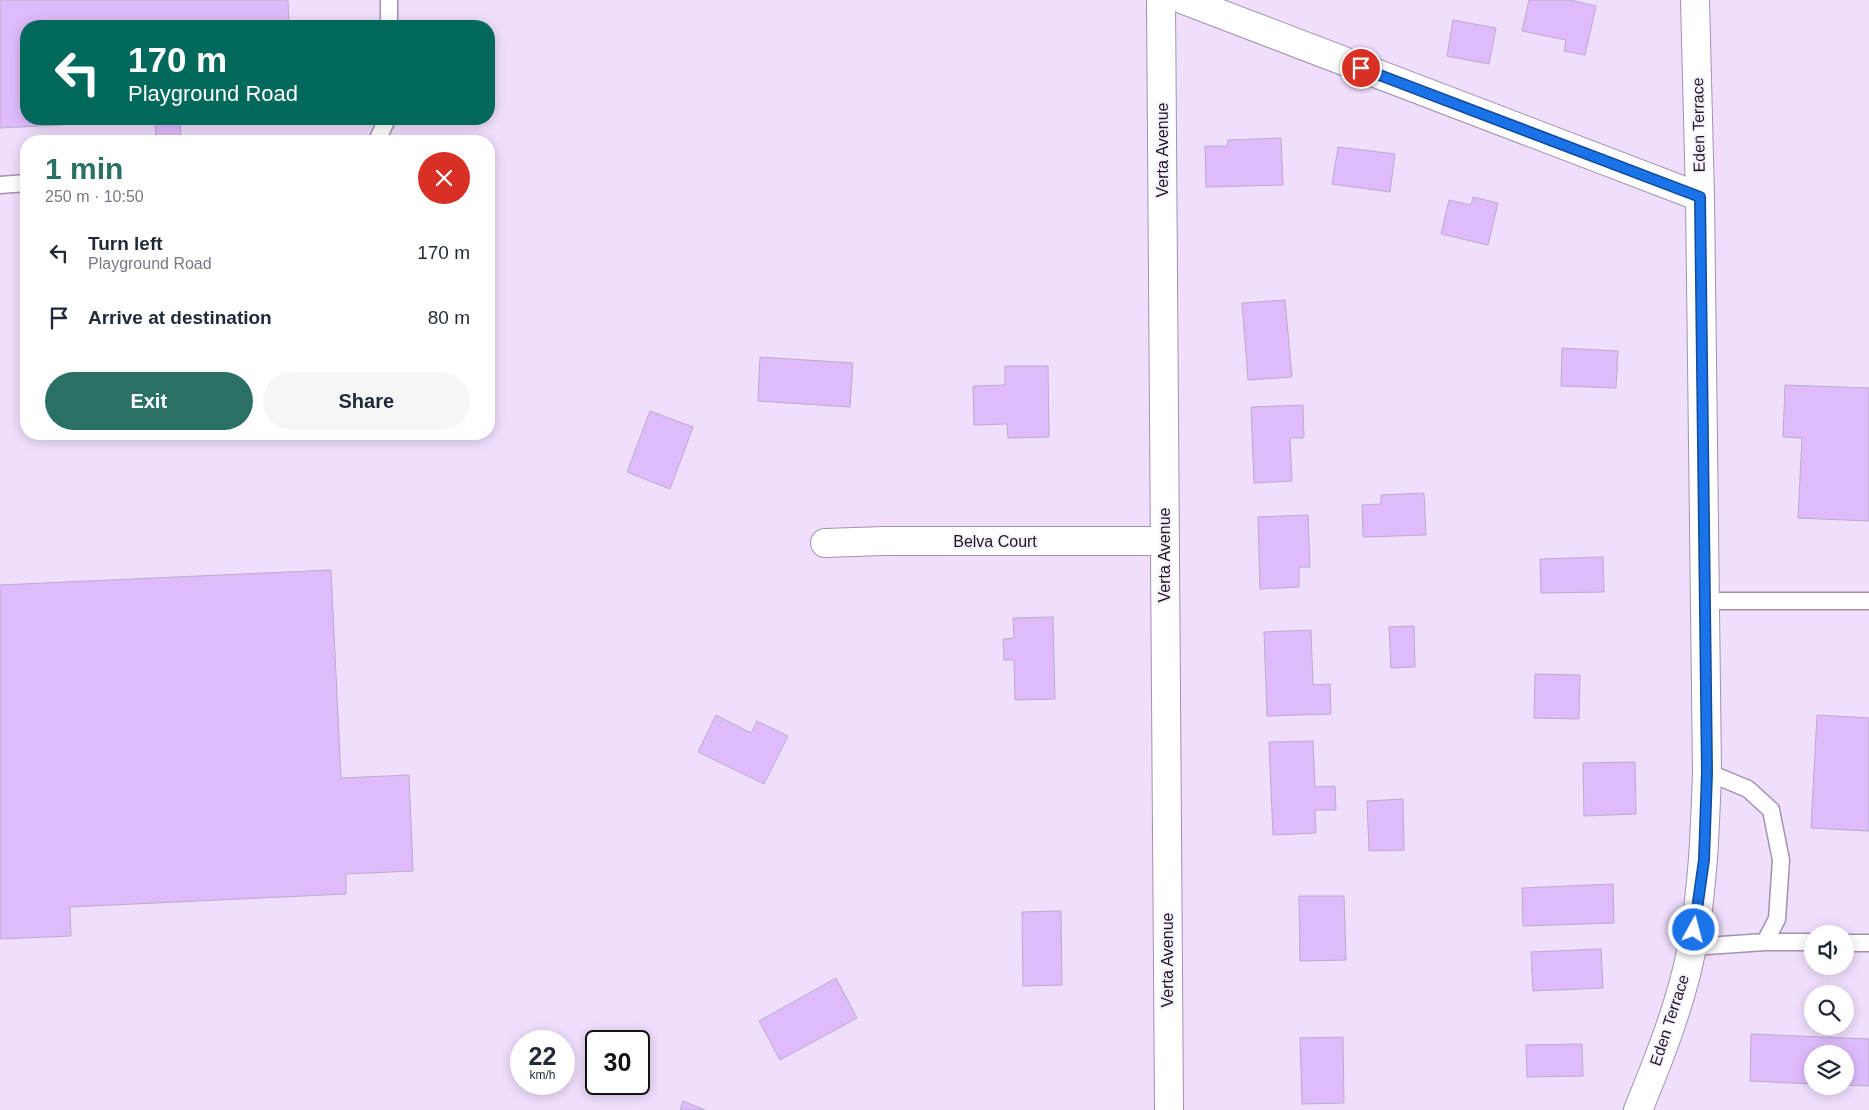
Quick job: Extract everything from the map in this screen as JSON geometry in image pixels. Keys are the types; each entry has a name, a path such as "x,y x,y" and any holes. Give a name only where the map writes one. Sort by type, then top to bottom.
{"street":[{"name":"Verta Avenue","path":"1161,0 1169,1110"},
{"path":"1184,0 1700,197"},
{"name":"Eden Terrace","path":"1641,1109 1673,1018 1692,947 1704,860 1707,772 1700,197 1695,0"},
{"name":"Belva Court","path":"825,543 884,541 1164,542"}],"lane":[{"path":"389,0 389,20"},
{"path":"0,185 20,183"},
{"path":"1705,601 1869,602"},
{"path":"1707,772 1748,789 1771,810 1781,860 1776,919 1765,942"},
{"path":"1692,947 1765,942 1804,942"},
{"path":"1854,943 1869,943"}],"building":[{"path":"0,0 288,0 289,20 20,20 20,125 58,125 0,128"},
{"path":"1529,0 1570,0 1596,6 1585,55 1564,51 1566,40 1522,31"},
{"path":"1453,20 1496,28 1489,64 1447,56"},
{"path":"155,125 180,125 181,135 156,135"},
{"path":"1281,138 1283,185 1206,187 1205,146 1227,146 1228,140"},
{"path":"1338,147 1395,154 1390,192 1332,184"},
{"path":"1473,197 1498,203 1488,245 1441,234 1449,200 1471,205"},
{"path":"1285,300 1292,377 1248,380 1242,303"},
{"path":"1562,348 1618,351 1616,388 1561,386"},
{"path":"760,357 853,363 850,407 758,401"},
{"path":"1005,366 1048,366 1049,437 1008,438 1007,424 974,425 973,386 1005,385"},
{"path":"1785,385 1869,388 1869,521 1798,518 1802,438 1783,437"},
{"path":"1303,405 1304,438 1290,438 1292,481 1254,483 1251,407"},
{"path":"650,411 693,427 670,489 627,472"},
{"path":"1424,493 1426,535 1363,537 1362,505 1381,504 1381,495"},
{"path":"1308,515 1310,567 1299,567 1299,587 1260,589 1258,517"},
{"path":"1603,557 1604,592 1541,593 1540,559"},
{"path":"331,570 341,778 409,775 413,871 346,874 346,894 70,907 71,936 0,939 0,585"},
{"path":"1053,617 1055,699 1015,700 1014,660 1004,660 1003,639 1014,638 1013,618"},
{"path":"1414,626 1415,667 1391,668 1389,627"},
{"path":"1311,630 1313,685 1330,684 1331,714 1267,716 1264,632"},
{"path":"1535,674 1580,675 1579,719 1534,718"},
{"path":"716,715 751,733 757,721 788,736 764,784 698,752"},
{"path":"1817,715 1869,718 1869,831 1811,828"},
{"path":"1313,741 1315,787 1335,786 1336,810 1315,810 1316,833 1273,835 1269,742"},
{"path":"1635,762 1636,814 1584,816 1583,763"},
{"path":"1403,799 1404,850 1369,851 1367,801"},
{"path":"1613,884 1614,923 1523,926 1522,888"},
{"path":"1299,896 1344,896 1346,960 1300,961"},
{"path":"1061,911 1062,985 1023,986 1022,912"},
{"path":"1601,949 1603,988 1533,991 1531,952"},
{"path":"836,978 857,1018 780,1060 759,1021"},
{"path":"1751,1034 1869,1039 1869,1086 1854,1085 1854,1045 1804,1045 1804,1084 1750,1081"},
{"path":"1343,1037 1344,1103 1302,1104 1300,1038"},
{"path":"1582,1044 1583,1076 1527,1077 1526,1045"},
{"path":"683,1101 705,1110 680,1110"}],"route":[{"path":"1361,68 1700,197 1707,772 1704,860 1694,930"}]}
